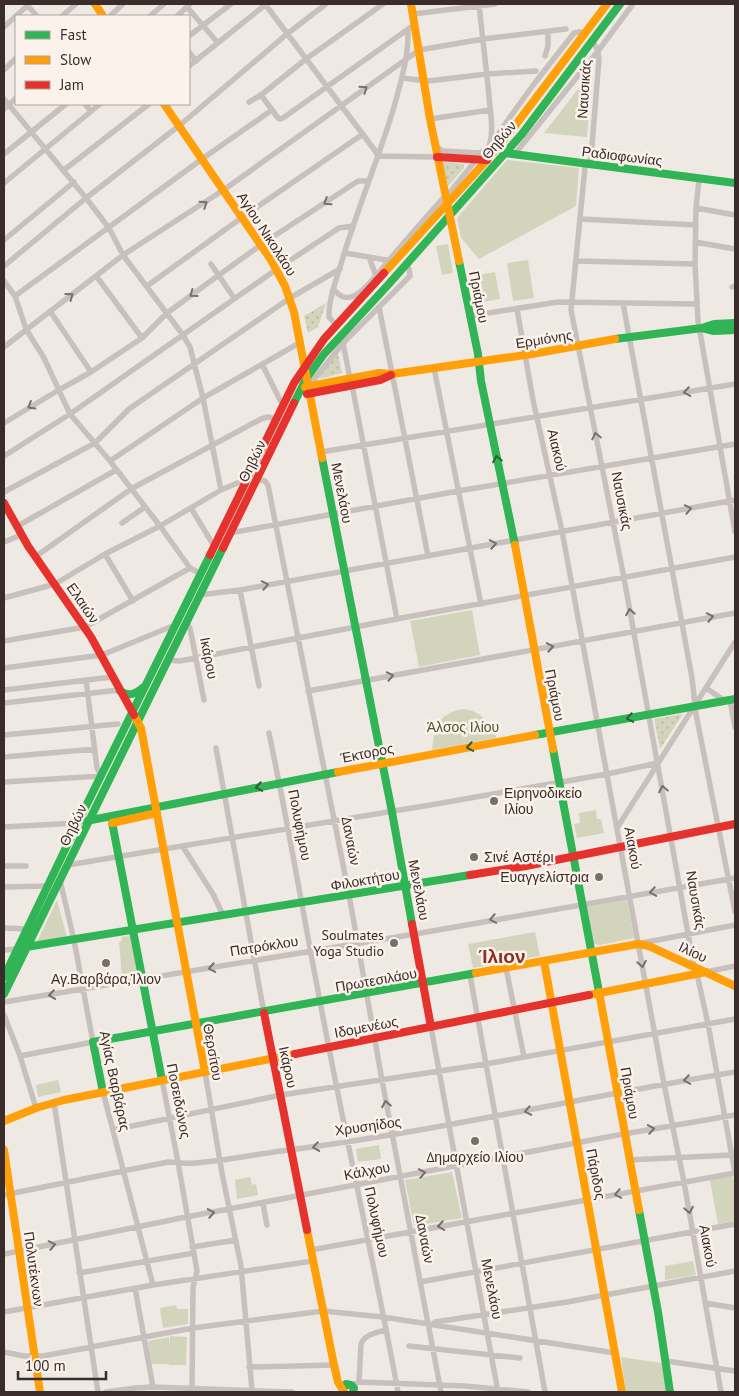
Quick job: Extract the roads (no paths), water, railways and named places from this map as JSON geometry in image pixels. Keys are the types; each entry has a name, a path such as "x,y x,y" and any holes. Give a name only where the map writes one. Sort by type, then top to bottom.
{"street":[{"path":"17,15 28,4 36,15"},
{"path":"63,15 76,4"},
{"path":"95,4 102,15"},
{"path":"111,15 123,4"},
{"path":"151,15 164,4"},
{"path":"190,35 231,4"},
{"path":"190,65 265,4 379,156"},
{"path":"4,266 86,198 179,126 287,34 326,4"},
{"path":"249,102 383,4"},
{"name":"Πριάμου","path":"411,4 413,14 411,27 419,50 444,196 514,540 653,1287 670,1392"},
{"path":"413,14 495,4"},
{"name":"Θηβών","path":"304,386 304,367 324,339 514,127 607,4"},
{"name":"Θηβών","path":"4,977 283,406 304,386 324,354 343,332 406,266 506,153 620,4"},
{"path":"514,155 598,51 633,4"},
{"path":"178,15 189,5 218,43"},
{"path":"435,146 443,151 484,152 488,149 492,137 479,5"},
{"path":"4,27 15,16"},
{"path":"261,95 280,119 411,27"},
{"path":"336,326 330,320 329,314 334,290 353,226 379,156 402,78 411,27"},
{"path":"4,347 123,255 224,190 419,50 483,39 566,29"},
{"path":"545,56 548,46 548,32"},
{"name":"Ναυσικάς","path":"593,41 598,51 599,59 592,150 591,158 585,167 571,310 624,578 689,935 699,971 735,1173"},
{"path":"190,53 196,61"},
{"path":"4,70 15,59"},
{"path":"402,78 424,81 536,71"},
{"path":"4,99 6,107 30,131 74,182 108,228 123,255 190,347 203,398 221,490"},
{"path":"4,154 30,131 65,105"},
{"path":"86,105 91,111"},
{"path":"4,183 99,105"},
{"path":"64,170 148,105"},
{"name":"Αγίου Νικολάου","path":"165,105 277,269 290,298 301,342 304,386"},
{"path":"15,296 272,110"},
{"path":"430,119 490,110"},
{"path":"147,286 242,217 363,134"},
{"name":"Ραδιοφωνίας","path":"506,153 735,183"},
{"path":"379,156 437,156 486,160"},
{"path":"334,290 341,297 351,297 360,292 392,261 444,196 451,191 476,160"},
{"path":"699,178 695,242 696,304 720,446 732,500 735,532"},
{"path":"4,423 92,372 142,338 167,313 261,245 358,181 369,180"},
{"path":"4,240 74,182"},
{"path":"696,208 735,215"},
{"path":"580,219 696,225"},
{"path":"4,456 70,414 234,298 339,228 353,226"},
{"path":"433,234 446,229 453,236"},
{"path":"695,242 735,249"},
{"path":"345,252 392,261"},
{"path":"369,257 376,276"},
{"path":"577,261 695,264"},
{"path":"211,264 234,298"},
{"path":"304,386 343,343 410,276 409,269 406,266"},
{"path":"4,492 95,443 129,409 290,298 340,269"},
{"path":"96,277 142,338"},
{"path":"4,283 15,296 26,329 44,358 70,414 160,526 190,568 201,574"},
{"path":"469,316 558,302 696,304"},
{"path":"623,303 682,623 695,706 735,912"},
{"path":"378,307 428,556"},
{"name":"Αιακού","path":"517,309 524,355 562,531 645,984 684,1182 721,1392"},
{"path":"50,311 92,372"},
{"path":"701,329 714,324 735,323"},
{"path":"701,329 714,332 735,330"},
{"name":"Ερμιόνης","path":"297,396 304,386 351,382 379,373 392,374 479,362 629,336 701,329"},
{"path":"110,462 203,398 262,364 301,342 310,346 324,339"},
{"path":"343,343 397,619"},
{"path":"262,364 283,406"},
{"path":"434,368 481,604"},
{"path":"321,452 735,384"},
{"name":"Μενελάου","path":"304,386 321,452 392,812 498,1390"},
{"name":"Θηβών","path":"4,994 297,396"},
{"path":"35,557 131,489 261,419 268,417 277,419"},
{"path":"230,533 458,491 735,444"},
{"path":"16,527 116,470"},
{"path":"4,598 55,584 221,490 247,479"},
{"name":"Δαναών","path":"257,479 265,481 268,485 350,895 392,1135 440,1389"},
{"path":"199,595 240,590 386,564 732,500"},
{"name":"Ελαιών","path":"4,503 16,527 35,557 85,627 138,721"},
{"path":"122,523 145,507"},
{"path":"191,508 214,546"},
{"path":"4,542 21,535"},
{"path":"105,554 133,601"},
{"path":"167,660 180,661 298,640 397,619 735,558"},
{"path":"4,641 85,627 190,568"},
{"path":"240,590 259,686"},
{"path":"308,691 735,612"},
{"name":"Ικάρου","path":"186,622 190,626 204,700"},
{"path":"4,668 102,655 175,625"},
{"path":"616,828 735,642"},
{"path":"4,690 112,677"},
{"path":"4,782 101,776 97,768 94,749 86,680"},
{"path":"4,703 119,690 123,694 131,694 139,691 146,685"},
{"path":"706,688 730,700 735,727"},
{"name":"Έκτορος","path":"4,827 111,820 224,794 382,763 730,700"},
{"name":"Θερσίτου","path":"138,721 145,746 236,1240 241,1272 252,1390"},
{"path":"4,735 118,724"},
{"name":"Πολυφήμου","path":"269,733 289,830 320,1002 398,1392"},
{"path":"127,743 135,738 139,739 145,746"},
{"name":"Ικάρου","path":"216,748 254,960 313,1261 338,1382 344,1390"},
{"path":"4,757 94,749"},
{"path":"68,865 289,830 607,774 658,763"},
{"name":"Ποσειδώνος","path":"111,820 134,930 197,1271 193,1287 192,1390"},
{"name":"Φιλοκτήτου","path":"26,947 573,857 735,824"},
{"path":"183,847 213,894 223,915"},
{"path":"4,866 26,866"},
{"name":"Πατρόκλου","path":"4,1002 415,934 735,878"},
{"name":"Αγίας Βαρβάρας","path":"60,880 74,940 82,990 103,1092 153,1285"},
{"path":"4,887 48,886"},
{"name":"Πρωτεσιλάου","path":"20,1056 367,994 735,925"},
{"path":"4,928 28,928"},
{"name":"Ιλίου","path":"638,944 649,946 699,971 735,986"},
{"path":"4,950 17,949"},
{"name":"Πάριδος","path":"544,961 622,1392"},
{"name":"Ιδομενέως","path":"4,1121 54,1102 514,1011 699,971 735,966"},
{"path":"506,968 524,1057"},
{"path":"470,975 545,1392"},
{"path":"4,1015 20,1056 36,1108"},
{"path":"113,1130 281,1095 486,1064 735,1019"},
{"name":"Χρυσηίδος","path":"7,1194 178,1162 192,1164 450,1126 735,1072"},
{"path":"54,1102 82,1297 98,1392"},
{"name":"Κάλχου","path":"4,1254 187,1217 624,1134 735,1115"},
{"name":"Πολυτέκνων","path":"4,1150 7,1194 19,1251 40,1392"},
{"path":"628,1160 732,1155"},
{"path":"311,1250 735,1173"},
{"path":"263,1204 267,1225"},
{"path":"420,1282 735,1224"},
{"path":"79,1273 147,1261 236,1240"},
{"path":"4,1312 153,1285 313,1261"},
{"path":"428,1324 735,1272"},
{"path":"135,1288 152,1387"},
{"path":"705,1303 735,1308"},
{"path":"4,1352 35,1357 193,1328 323,1311 383,1317 615,1354"},
{"path":"354,1386 363,1338 369,1334 386,1330"},
{"path":"409,1346 520,1358"},
{"path":"666,1361 735,1371"},
{"path":"249,1367 334,1365"},
{"path":"344,1390 346,1384 354,1386 396,1383 440,1389 528,1392"},
{"path":"106,1392 152,1387 192,1390 292,1392"}],"place":[{"name":"Ειρηνοδικείο Ιλίου","path":"494,801"},
{"name":"Σινέ Αστέρι","path":"474,857"},
{"name":"Ευαγγελίστρια","path":"599,877"},
{"name":"Soulmates Yoga Studio","path":"394,943"},
{"name":"Αγ.Βαρβάρα,Ίλιον","path":"106,963"},
{"name":"Δημαρχείο Ιλίου","path":"475,1141"}],"district":[{"name":"Ίλιον","path":"502,956"}],"park label":[{"name":"Άλσος Ιλίου","path":"463,727"}]}
